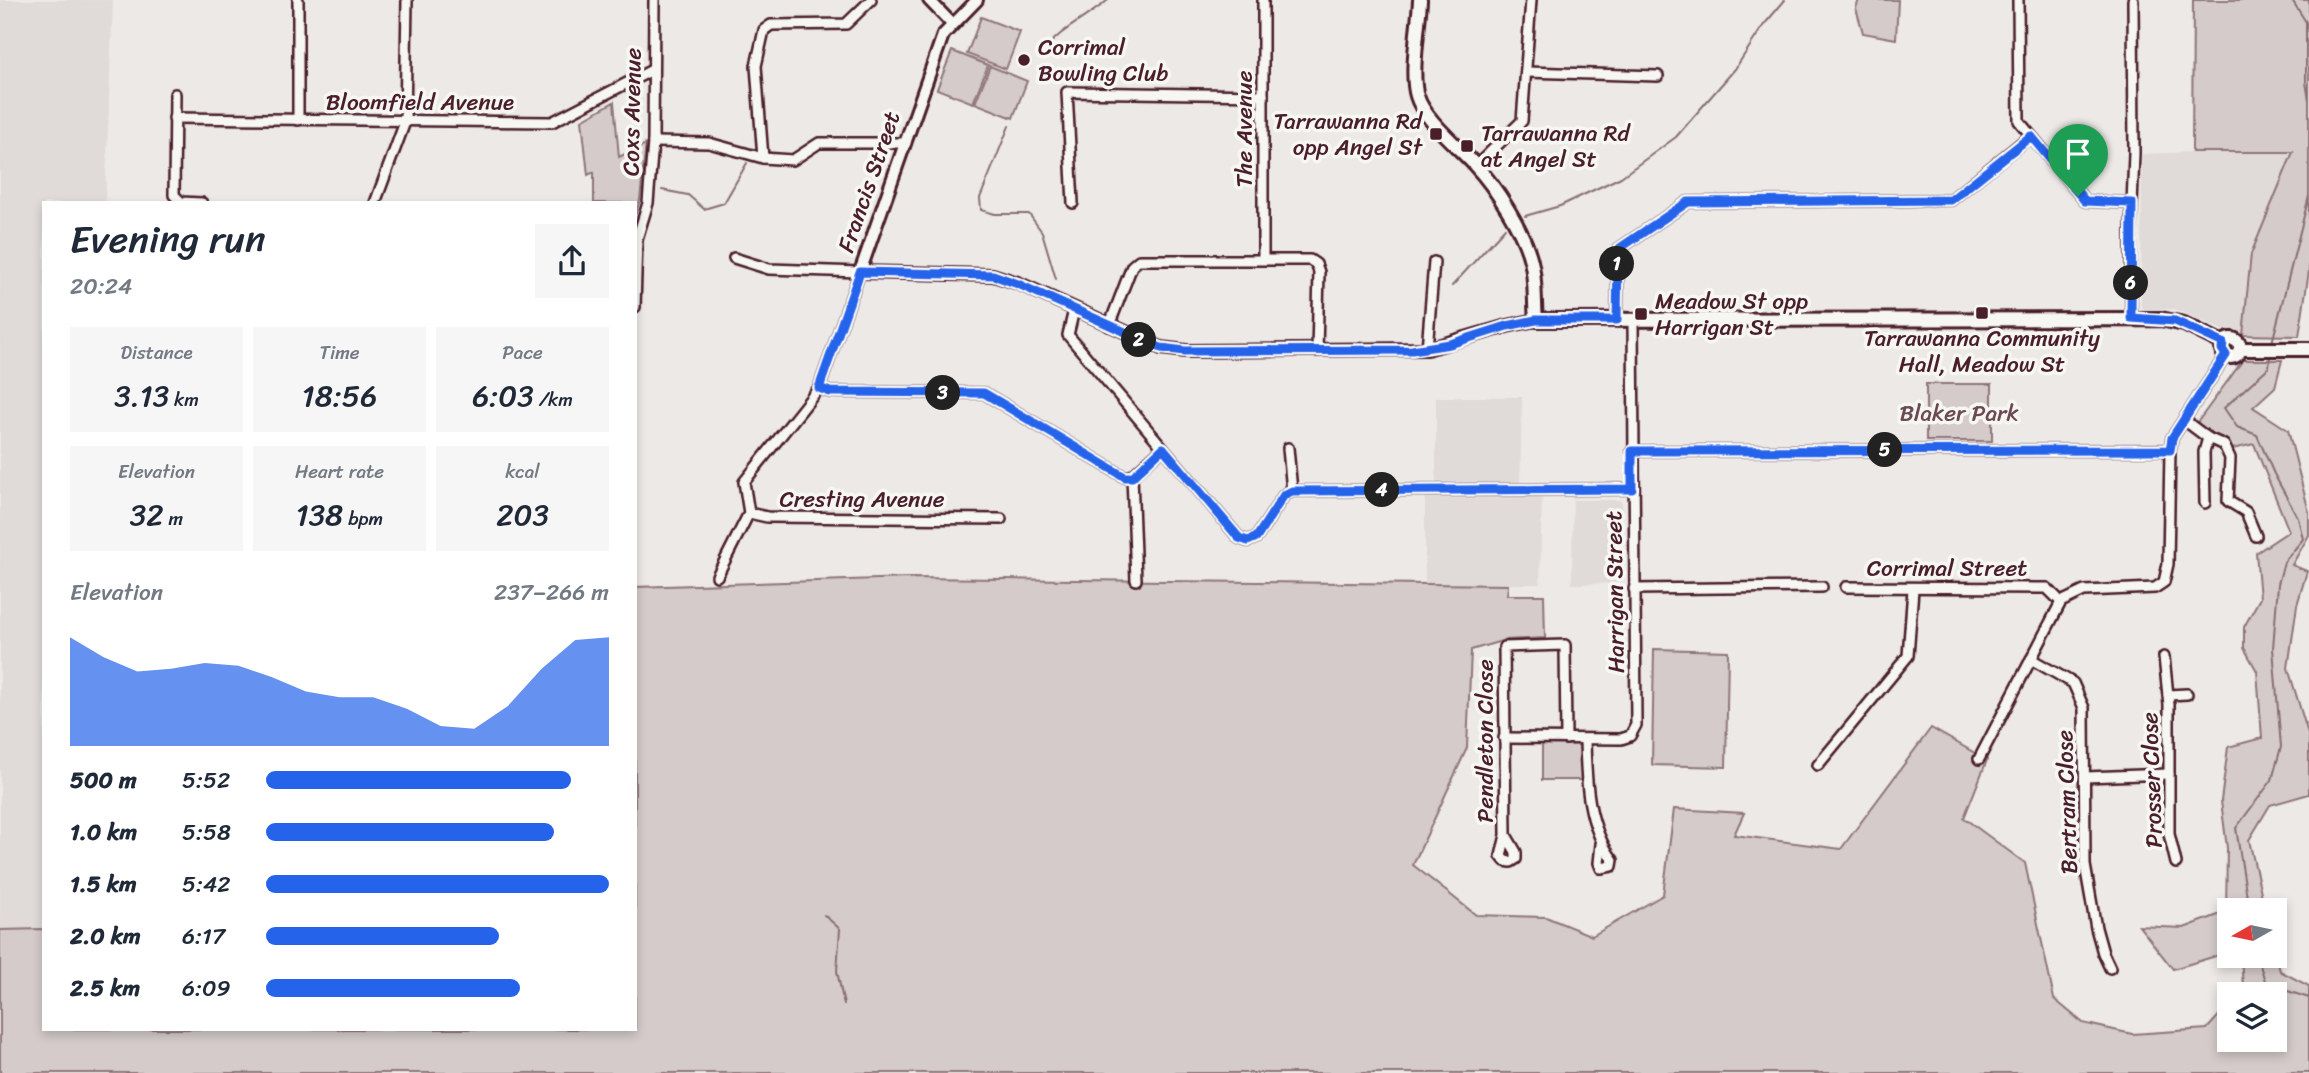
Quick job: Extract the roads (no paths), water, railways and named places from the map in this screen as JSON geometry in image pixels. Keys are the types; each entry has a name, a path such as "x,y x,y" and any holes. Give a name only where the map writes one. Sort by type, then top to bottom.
{"main road":[{"path":"1420,0 1415,80 1417,97 1426,114 1496,190 1528,250 1532,264 1536,320 2131,318 2175,321 2224,349 2228,339 2235,339 2240,343 2241,349 2309,349"}],"street":[{"path":"298,0 298,120"},
{"path":"376,201 405,122 407,0"},
{"name":"Coxs Avenue","path":"637,236 648,203 653,142 654,0"},
{"path":"763,158 756,66 764,30 771,25 846,24 871,0"},
{"path":"929,0 952,24"},
{"name":"Francis Street","path":"819,388 943,35 976,0"},
{"name":"The Avenue","path":"1263,0 1263,259"},
{"path":"1476,166 1522,121 1531,0"},
{"path":"2018,0 2020,121 2085,201 2132,203"},
{"path":"2131,318 2133,0"},
{"name":"Bloomfield Avenue","path":"174,118 552,122 653,69"},
{"path":"1526,72 1658,76"},
{"path":"1073,203 1067,92 1263,95"},
{"path":"175,94 174,195 180,201"},
{"path":"1617,320 1620,248 1688,202 1951,200 2031,136"},
{"path":"653,142 709,142 763,158 793,160 819,143 906,143"},
{"path":"734,258 769,269 993,275 1161,348 1185,351 1427,349 1536,320"},
{"path":"1109,326 1132,266 1139,260 1310,260 1316,264 1319,272 1317,351"},
{"path":"1427,349 1434,261"},
{"path":"1074,310 1068,335 1239,538 1248,541 1257,537 1284,495 1292,491 1632,489"},
{"name":"Harrigan Street","path":"1585,740 1621,739 1630,736 1636,725 1632,489 1633,321"},
{"path":"1979,759 2062,602 2084,592 2149,589 2164,582 2168,564 2172,438 2224,349"},
{"path":"819,388 830,392 984,393 1125,477 1132,477 1163,448"},
{"name":"Cresting Avenue","path":"819,388 744,482 749,513 767,517 1001,519"},
{"path":"2184,420 2208,438 2224,445 2230,458 2228,501 2246,512 2256,536"},
{"path":"2206,503 2204,452 2208,438"},
{"path":"1288,449 1292,491"},
{"path":"1632,451 2170,450"},
{"path":"1132,477 1136,580"},
{"path":"717,576 749,513"},
{"path":"1634,589 1822,587"},
{"name":"Corrimal Street","path":"1846,587 2048,587 2062,602"},
{"path":"1818,765 1908,656 1913,589"},
{"name":"Pendleton Close","path":"1506,835 1504,647 1566,645 1566,739"},
{"name":"Prosser Close","path":"2164,657 2168,695 2169,834 2176,863"},
{"name":"Bertram Close","path":"2031,659 2073,683 2084,708 2085,865 2096,928 2110,968"},
{"name":"Prosser Close","path":"2168,695 2187,694"},
{"path":"1504,738 1585,740 1586,785 1601,844"},
{"path":"2085,777 2169,774"}],"waterway":[{"path":"1044,51 1058,36 1108,0"},
{"path":"1525,216 1560,206 1621,177 1676,137 1735,69 1763,26 1785,0"},
{"path":"2292,0 2306,22 2306,82 2309,100"},
{"path":"1009,126 980,198 981,210 995,214 1029,214 1042,232 1056,279"},
{"path":"662,190 688,195 704,209 724,203 747,163"},
{"path":"2272,343 2309,196"},
{"path":"1452,286 1505,228"},
{"path":"2247,898 2236,828 2272,780 2281,747 2273,648 2278,584 2284,562 2303,539 2298,518 2257,435 2237,427 2224,408 2269,367 2270,355"},
{"path":"824,915 840,929 837,971 844,1005"},
{"path":"2261,968 2266,984 2309,998"}],"place":[{"name":"Corrimal Bowling Club","path":"1024,60"},
{"name":"Tarrawanna Rd opp Angel St","path":"1436,134"},
{"name":"Tarrawanna Rd at Angel St","path":"1467,146"},
{"name":"Tarrawanna Community Hall, Meadow St","path":"1982,313"},
{"name":"Meadow St opp Harrigan St","path":"1641,314"}],"park label":[{"name":"Blaker Park","path":"1959,413"}]}
